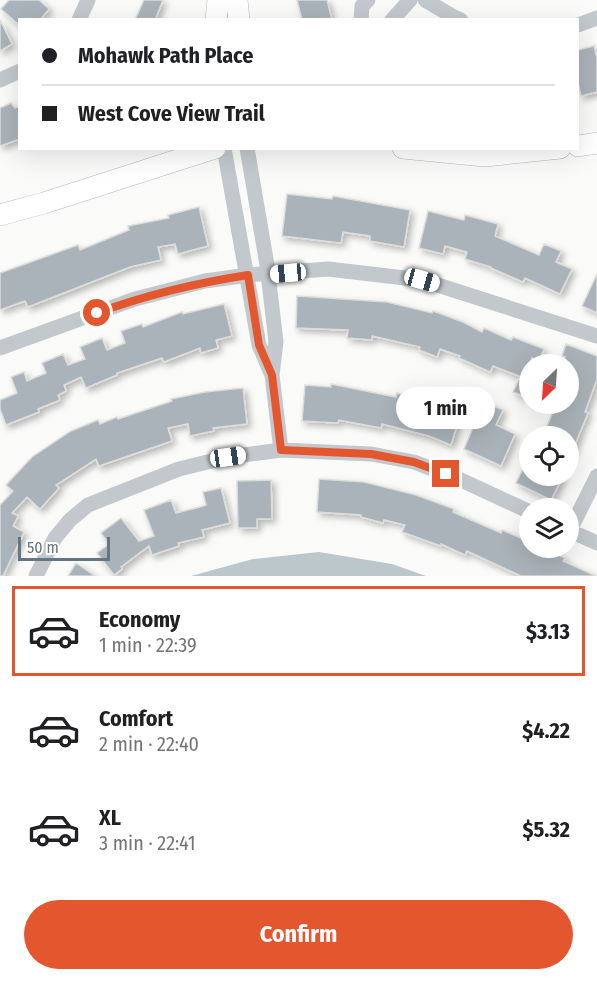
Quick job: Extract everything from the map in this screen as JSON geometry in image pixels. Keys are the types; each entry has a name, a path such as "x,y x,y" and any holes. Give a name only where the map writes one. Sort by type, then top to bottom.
{"main road":[{"path":"216,18 218,0"},
{"path":"237,0 239,18"},
{"path":"579,146 597,142"},
{"path":"0,215 209,150"},
{"path":"424,150 485,156 541,150"}],"street":[{"path":"83,18 88,0"},
{"path":"360,18 362,6 368,0"},
{"path":"394,18 410,0"},
{"path":"425,0 456,18"},
{"path":"579,25 597,18"},
{"path":"0,80 18,72"},
{"path":"224,150 259,345 272,375"},
{"path":"247,150 268,274 276,342 272,375 281,450"},
{"path":"0,348 135,299 205,281 327,269 422,280 597,336"},
{"path":"36,576 55,538 70,520 88,505 179,469 228,457 281,450 371,454 414,462 461,480 519,507"},
{"path":"579,511 597,476"},
{"path":"579,535 597,543"}],"shaded area":[{"path":"319,552 392,564 426,576 191,576 253,559"}],"building":[{"path":"9,0 39,0 49,9 42,18 18,18 18,24 1,9"},
{"path":"144,0 163,0 156,18 136,18"},
{"path":"297,0 327,0 332,18 302,18"},
{"path":"0,20 12,44 0,51"},
{"path":"594,46 597,58 597,92 581,96 579,87 579,50"},
{"path":"11,103 15,108 18,107 18,140 0,146 0,108"},
{"path":"287,194 332,199 333,196 410,210 404,247 370,241 370,236 343,232 341,243 282,236"},
{"path":"199,207 208,246 178,254 175,244 158,247 161,260 130,267 28,307 25,301 0,310 0,273 78,245 80,250 129,230 128,226 169,218 168,215"},
{"path":"428,211 464,220 465,215 498,224 495,236 539,255 544,244 561,251 556,262 572,269 560,294 525,278 523,282 491,267 465,259 467,252 445,246 443,254 419,248"},
{"path":"597,274 597,313 582,306"},
{"path":"297,296 387,302 432,313 433,311 482,332 484,328 511,340 513,337 544,349 542,354 519,354 519,376 493,366 490,372 459,358 460,356 440,349 437,357 419,350 420,347 372,336 372,340 347,338 348,330 296,328"},
{"path":"224,304 232,336 216,340 218,348 201,353 200,348 164,362 162,358 117,373 117,375 86,388 81,377 64,385 66,391 58,395 60,400 38,409 39,412 6,425 0,409 0,400 17,393 11,377 24,372 27,381 46,373 42,363 63,354 68,365 85,359 80,347 102,338 107,350 125,343 121,331 142,324 143,327 182,312 183,314"},
{"path":"566,344 597,356 597,379 585,412 588,413 579,435 579,426 547,426 552,414 579,414 579,354 563,354"},
{"path":"519,379 519,394 513,392"},
{"path":"331,384 396,397 397,393 421,400 423,395 441,399 442,395 464,402 451,445 429,436 382,424 381,428 339,420 338,423 302,421 305,385 331,387"},
{"path":"243,388 247,424 213,428 214,431 190,436 188,424 168,428 172,441 99,466 96,459 56,485 59,488 40,509 27,497 12,513 18,516 13,526 24,532 3,576 0,576 0,505 13,491 6,485 32,457 71,431 98,420 100,424 117,417 118,419 172,401 171,399"},
{"path":"484,402 503,410 496,425 515,434 501,466 464,449"},
{"path":"319,479 364,482 416,495 454,509 453,512 501,533 502,530 519,537 519,558 565,558 563,561 596,576 521,576 467,551 465,555 441,544 441,546 402,532 405,525 384,520 383,523 361,517 361,515 317,512"},
{"path":"271,480 272,519 257,519 257,528 238,528 237,481"},
{"path":"522,486 558,486 552,498 547,498"},
{"path":"221,488 230,523 202,530 204,537 178,543 179,546 152,555 149,546 114,575 97,553 109,544 101,533 121,518 139,541 154,536 144,510 171,500 176,513 200,507 206,505 203,492"},
{"path":"76,563 95,576 68,576"}],"route":[{"path":"97,313 135,299 205,281 248,275 259,345 272,375 281,450 371,454 414,462 446,474"}]}
